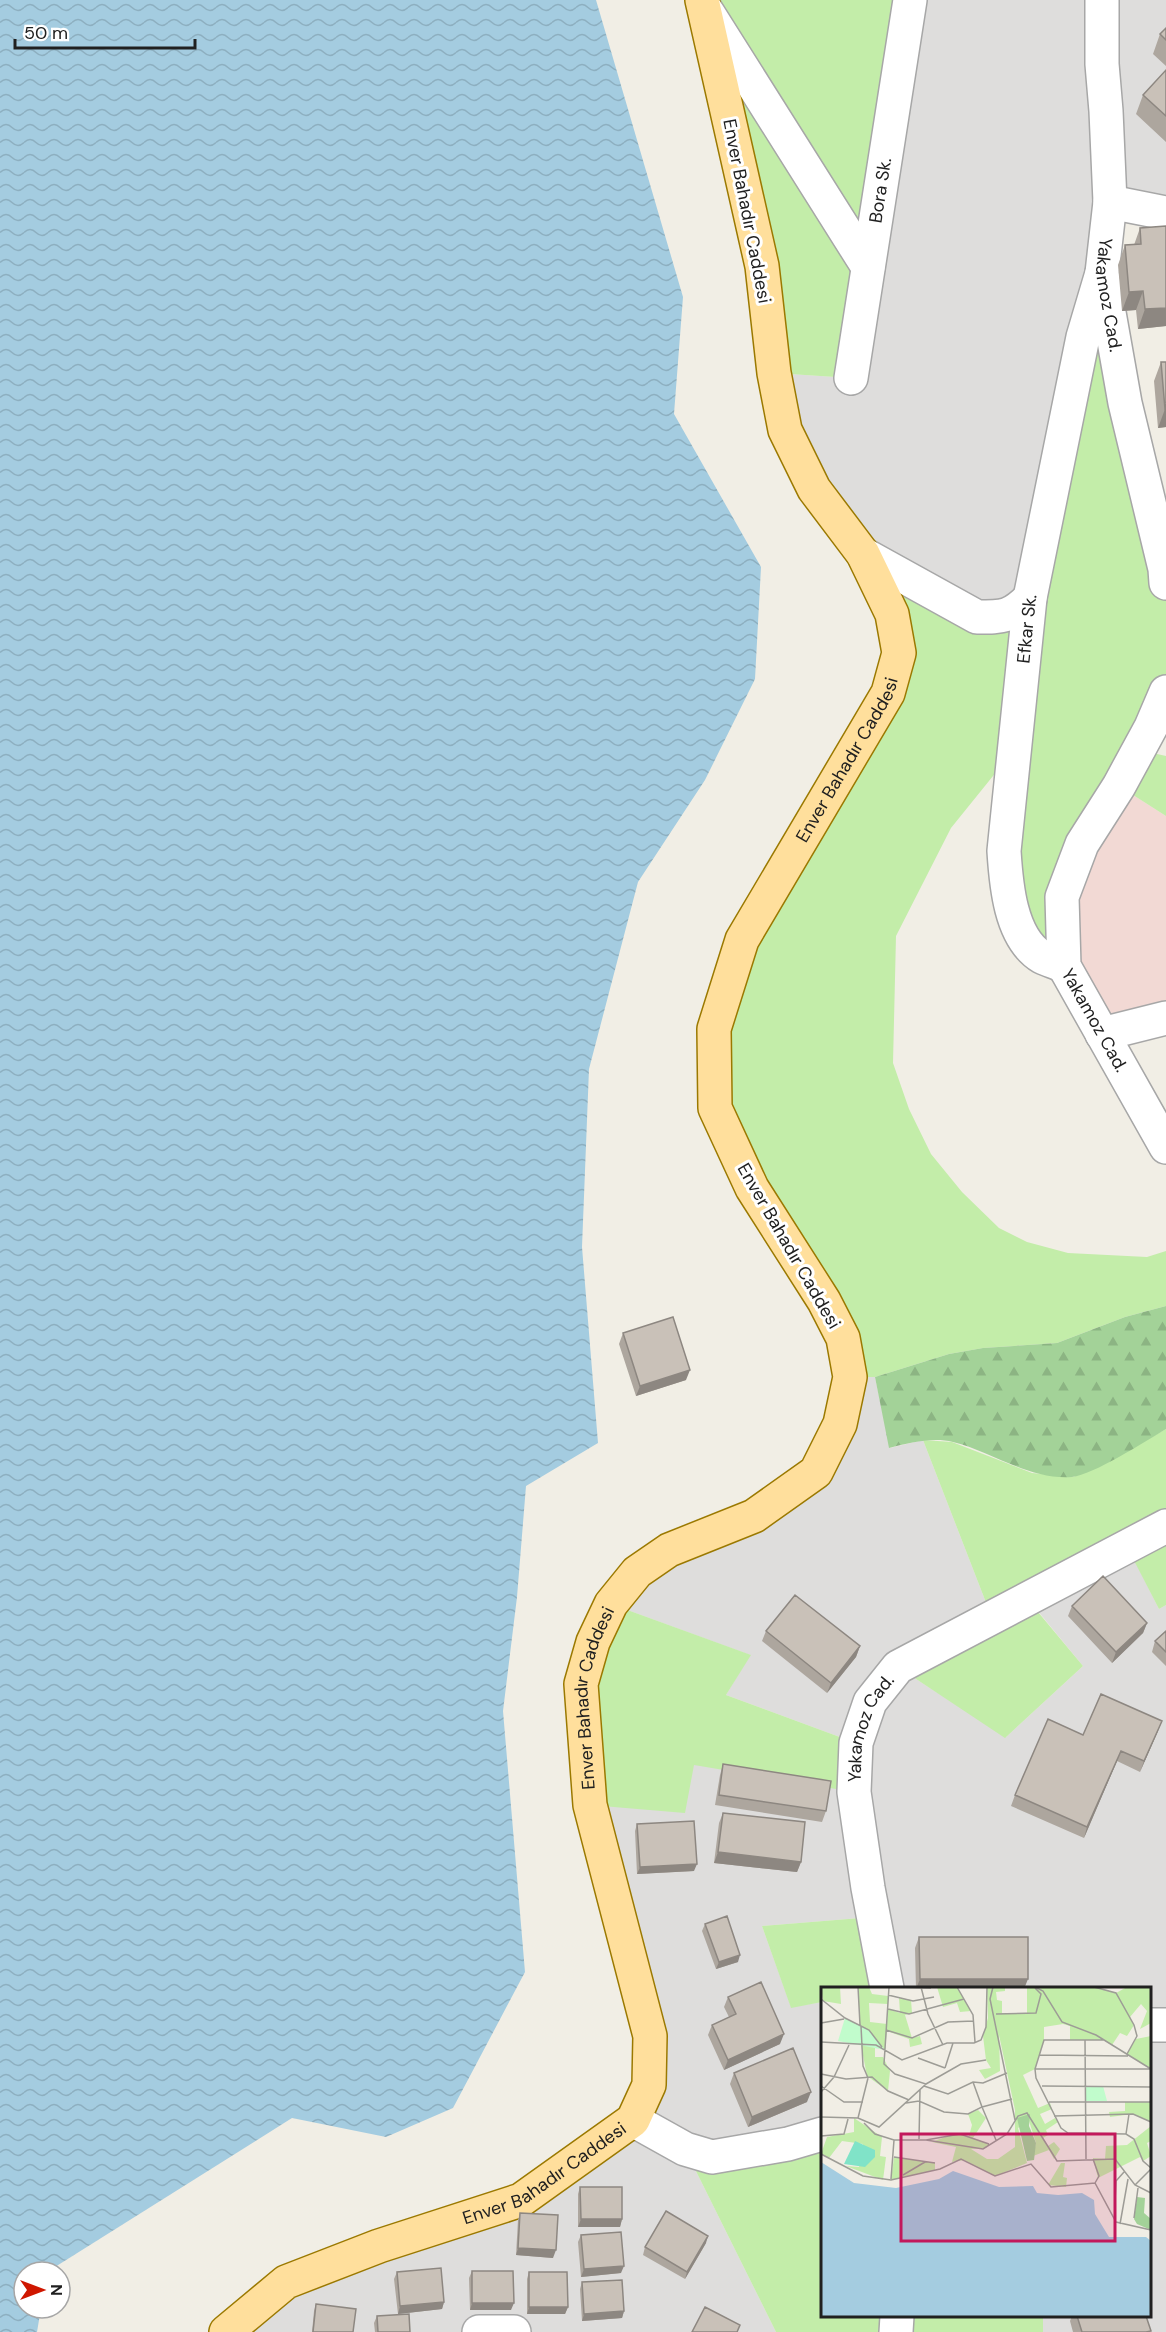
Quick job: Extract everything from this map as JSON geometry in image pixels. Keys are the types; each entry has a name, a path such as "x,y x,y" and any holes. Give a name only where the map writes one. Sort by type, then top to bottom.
{"main road":[{"name":"Enver Bahadır Caddesi","path":"226,2332 286,2282 379,2246 521,2200 633,2120 649,2085 650,2036 590,1805 581,1684 593,1642 611,1604 637,1572 669,1550 754,1516 816,1472 840,1424 850,1377 843,1338 824,1300 752,1188 715,1108 714,1029 742,940 888,693 899,653 892,614 863,554 814,489 785,430 774,373 762,266 703,4"}],"street":[{"name":"Bora Sk.","path":"851,378 910,0"},
{"name":"Yakamoz Cad.","path":"1102,0 1102,64 1110,202 1102,273 1125,403 1165,569 1166,583"},
{"path":"703,4 868,267"},
{"path":"1110,202 1166,213"},
{"name":"Efkar Sk.","path":"1064,966 1040,956 1020,932 1007,891 1004,851 1030,598 1083,337 1102,273"},
{"path":"863,554 977,617 995,617 1015,613 1030,598"},
{"name":"Yakamoz Cad.","path":"1166,692 1151,727 1119,786 1082,844 1062,897 1064,966 1166,1147"},
{"path":"1102,1034 1166,1018"},
{"name":"Yakamoz Cad.","path":"887,1987 868,1888 854,1792 856,1743 870,1702 898,1667 1166,1526"},
{"path":"633,2120 684,2149 712,2157 788,2144 821,2134"},
{"path":"896,2332 897,2317"},
{"path":"479,2332 514,2332"}],"shaded area":[{"path":"910,0 1166,0 1166,213 1110,202 1030,598 995,617 863,554 774,373 851,378"},
{"path":"1119,786 1166,816 1166,1018 1102,1034 1064,966 1082,844"},
{"path":"850,1377 875,1377 890,1448 923,1440 992,1618 899,1668 1006,1737 1083,1666 1028,1599 1128,1547 1159,1609 1166,1605 1166,2332 1043,2332 1043,2317 1151,2317 1151,1987 887,1987 873,1917 762,1926 791,2007 821,2002 821,2134 685,2149 776,2332 226,2332 286,2282 521,2200 649,2085 590,1805 694,1765 856,1743 726,1695 750,1655 611,1604 816,1472"}],"green space":[{"path":"702,0 910,0 851,378 774,373"},
{"path":"1102,273 1166,583 1166,692 1139,750 1166,756 1166,816 1119,786 1082,844 1064,966 1020,932 1014,750 951,828 896,936 893,1063 909,1109 931,1154 962,1192 999,1228 1027,1242 1068,1253 1147,1257 1166,1251 1166,1306 1125,1317 1057,1343 983,1348 949,1354 875,1377 850,1377 715,1108 742,940 899,653 863,554 977,617 1014,613"},
{"path":"1166,1306 1166,1429 1106,1464 1081,1475 1056,1477 1026,1470 953,1442 921,1441 889,1448 875,1377 949,1354 983,1348 1057,1343 1125,1317"},
{"path":"1166,1429 1166,1605 1159,1609 1127,1547 1028,1600 1083,1666 1005,1738 898,1667 992,1618 923,1440 952,1442 1032,1473 1073,1477 1100,1466"},
{"path":"611,1604 751,1655 726,1695 856,1743 854,1792 694,1765 685,1813 590,1805 593,1642"},
{"path":"873,1917 887,1987 821,1987 821,2002 791,2008 762,1926"},
{"path":"821,2134 821,2317 1043,2317 1043,2332 776,2332 685,2149"}],"water":[{"path":"0,0 596,0 683,297 674,414 761,567 755,679 705,780 638,882 589,1069 582,1247 598,1443 526,1486 517,1597 503,1711 525,1972 453,2108 386,2137 292,2118 66,2260 12,2260 12,2320 39,2320 37,2332 0,2332"}],"building":[{"path":"1166,28 1166,40 1160,34"},
{"path":"1166,70 1166,116 1143,95"},
{"path":"1166,226 1166,308 1145,309 1143,291 1129,292 1125,245 1141,244 1140,228"},
{"path":"1161,362 1166,362 1165,409"},
{"path":"673,1317 690,1370 640,1386 623,1333"},
{"path":"1103,1576 1147,1623 1116,1652 1072,1606"},
{"path":"795,1595 860,1646 831,1683 766,1631"},
{"path":"1166,1631 1166,1652 1155,1641"},
{"path":"1101,1694 1162,1721 1144,1761 1121,1751 1087,1827 1015,1795 1048,1719 1083,1735"},
{"path":"723,1764 831,1781 826,1811 719,1795"},
{"path":"723,1813 805,1822 801,1862 718,1852"},
{"path":"694,1821 697,1864 640,1867 637,1824"},
{"path":"727,1916 740,1955 719,1962 705,1924"},
{"path":"919,1937 1028,1937 1028,1979 920,1979"},
{"path":"761,1982 784,2034 728,2060 712,2025 736,2014 728,1997"},
{"path":"793,2048 811,2092 752,2117 734,2073"},
{"path":"580,2187 622,2187 622,2219 581,2219"},
{"path":"666,2211 708,2236 687,2272 645,2247"},
{"path":"520,2213 558,2215 556,2250 518,2248"},
{"path":"621,2232 624,2266 584,2269 581,2235"},
{"path":"441,2268 444,2302 400,2306 397,2272"},
{"path":"472,2271 513,2271 514,2303 472,2303"},
{"path":"529,2272 567,2272 568,2307 529,2307"},
{"path":"622,2280 624,2311 584,2314 582,2282"},
{"path":"316,2304 356,2309 353,2332 313,2332"},
{"path":"705,2307 740,2325 737,2332 692,2332"},
{"path":"409,2314 410,2332 378,2332 377,2316"},
{"path":"1077,2317 1146,2317 1151,2331 1146,2332 1082,2332"}]}
